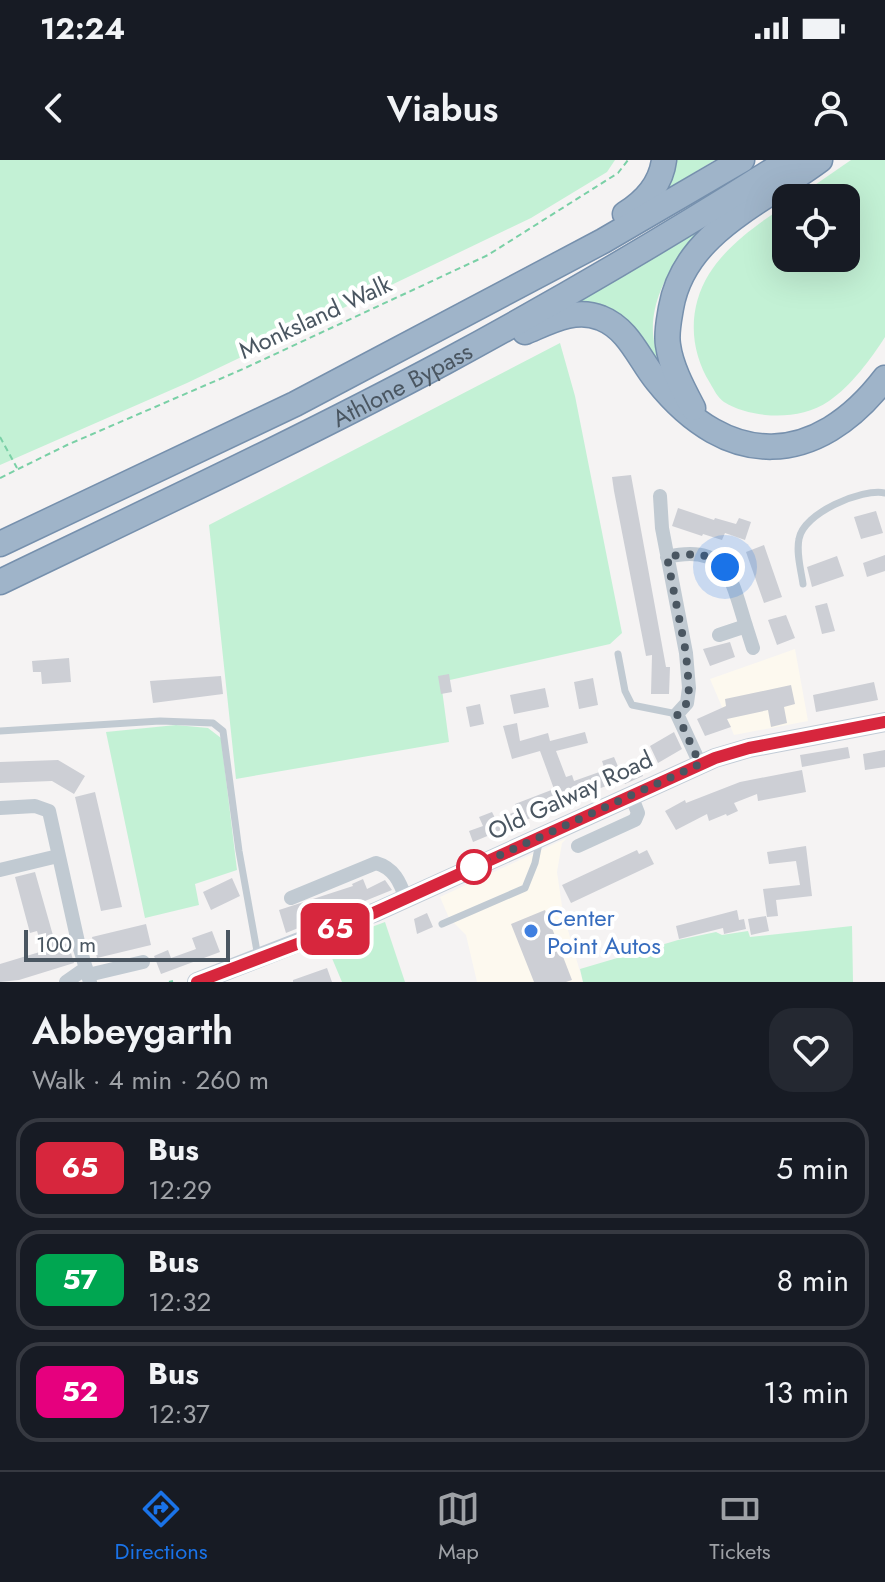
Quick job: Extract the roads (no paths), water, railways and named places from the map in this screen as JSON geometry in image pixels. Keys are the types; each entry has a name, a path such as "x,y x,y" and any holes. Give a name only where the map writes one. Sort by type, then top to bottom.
{"highway":[{"path":"552,267 588,236 636,207 653,190 664,160"},
{"name":"Athlone Bypass","path":"0,544 295,404 552,267 742,160"},
{"name":"Athlone Bypass","path":"0,582 251,461 444,362 687,225 789,160"},
{"path":"701,425 679,381 668,345 673,297 681,276 692,255 710,237 820,160"},
{"path":"444,362 552,321 575,314 590,314 605,319 627,336 657,382 701,425 739,444 781,446 830,430 849,418 885,378"}],"main road":[{"name":"Old Galway Road","path":"197,982 406,899 700,764 749,748 885,722"}],"street":[{"path":"660,496 662,528 688,673 687,703 677,714 700,764"},
{"path":"667,557 688,554 720,562 730,576 753,648"},
{"path":"719,635 746,626"},
{"path":"578,846 635,820 638,813 631,795"},
{"path":"0,808 35,806 47,809 52,818 58,856 88,975"},
{"path":"0,870 58,856"},
{"path":"291,898 376,863 391,870 406,899"},
{"path":"66,982 143,962"}],"lane":[{"path":"803,584 799,537 807,523 821,511 855,497 885,493"},
{"path":"618,654 625,691 632,705 677,714"},
{"path":"0,731 160,721 201,721 219,726 223,731 239,851 259,959"},
{"path":"442,924 525,888 535,863 540,837"}],"place":[{"name":"Center Point Autos","path":"531,931"}]}
